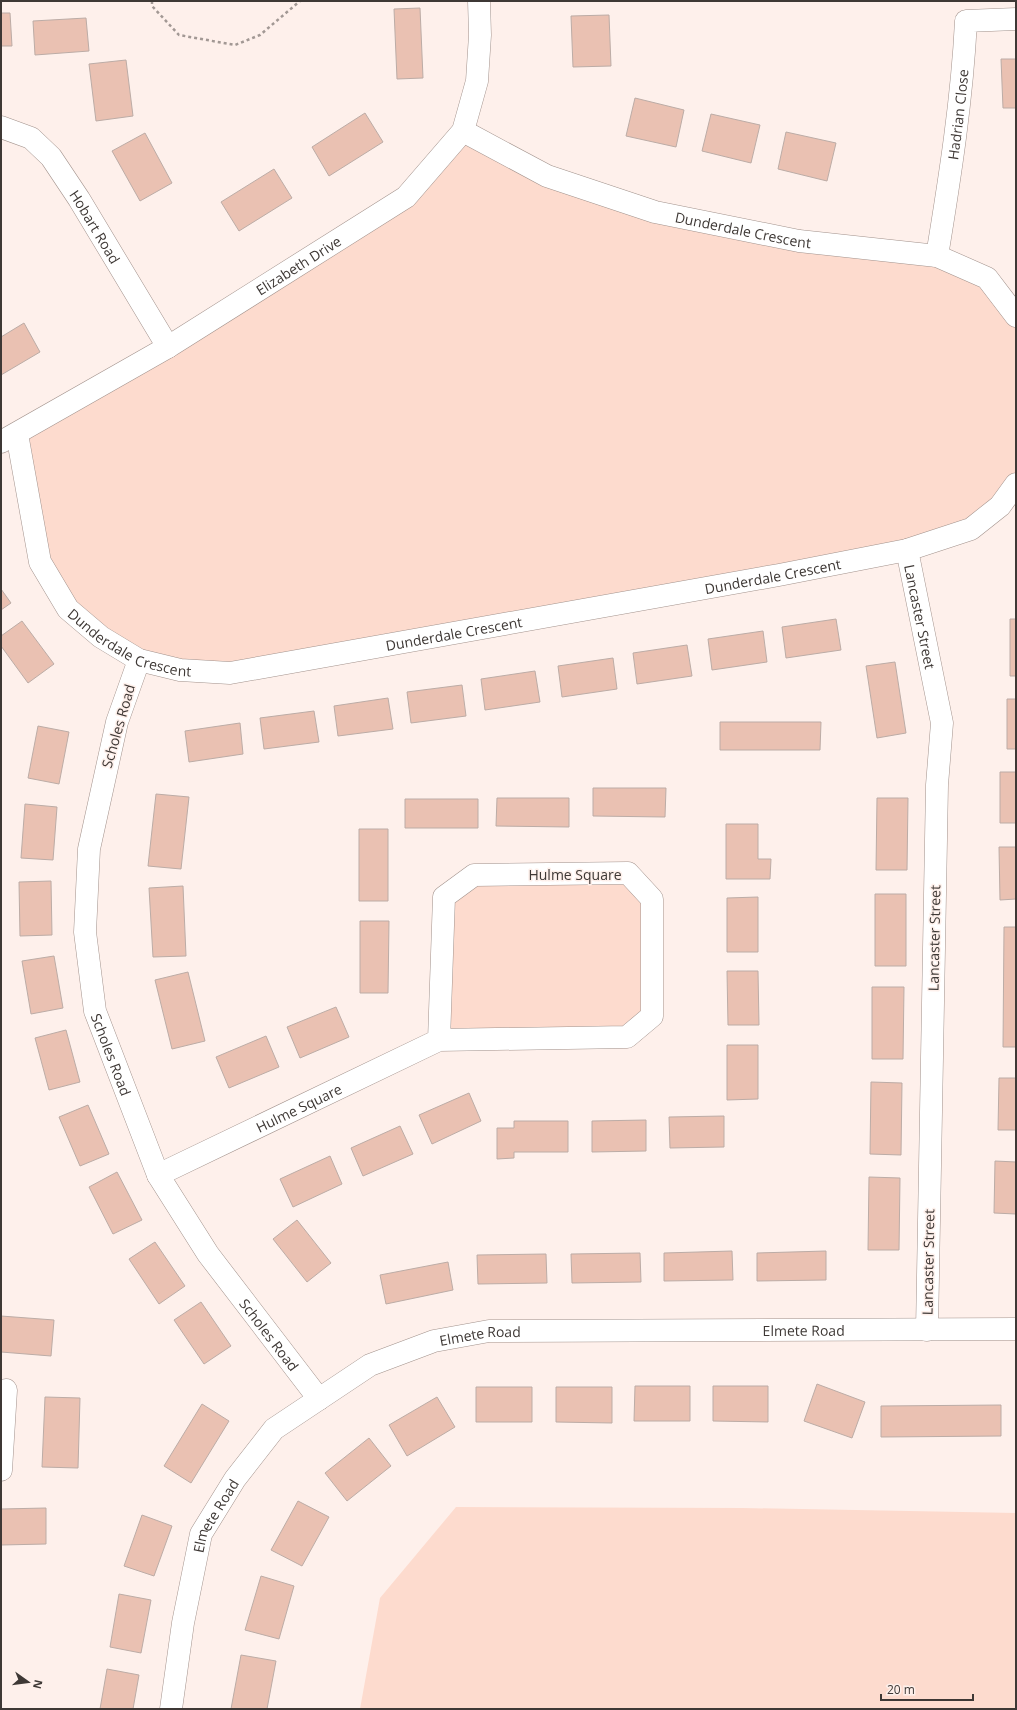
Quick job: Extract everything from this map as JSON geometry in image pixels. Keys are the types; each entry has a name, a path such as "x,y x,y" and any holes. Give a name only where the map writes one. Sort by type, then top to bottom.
{"street":[{"name":"Elizabeth Drive","path":"9,438 168,347 406,197 463,131 477,81 480,34 480,1"},
{"name":"Hadrian Close","path":"937,256 956,142 964,72 966,21 1016,19"},
{"name":"Hobart Road","path":"1,127 31,138 52,157 80,199 168,347"},
{"name":"Dunderdale Crescent","path":"463,131 547,176 655,212 799,241 937,256 986,278 1016,316"},
{"name":"Dunderdale Crescent","path":"9,438 40,562 68,609 101,637 139,660 180,670 230,673 779,575 907,550 971,529 1000,506 1016,484"},
{"name":"Lancaster Street","path":"907,550 942,723 937,793 927,1330"},
{"name":"Scholes Road","path":"139,660 117,722 89,849 85,932 95,1011 158,1175 208,1254 319,1399"},
{"name":"Hulme Square","path":"158,1175 439,1040 627,1037 652,1016 652,899 628,873 474,875 444,897 439,1040"},
{"name":"Elmete Road","path":"171,1709 183,1623 201,1534 235,1478 274,1429 370,1365 434,1341 490,1331 1016,1329"},
{"path":"1,1470 2,1434 6,1390"}],"path":[{"path":"152,1 152,6 179,35 235,45 260,35 300,1"}],"shaded area":[{"path":"463,131 655,212 937,256 987,278 1016,316 1016,484 1000,506 907,550 180,670 101,637 40,562 17,434 406,197"},
{"path":"628,873 652,899 652,1016 627,1037 439,1040 444,897 474,875"},
{"path":"456,1507 743,1508 1016,1513 1016,1709 360,1709 380,1598"}],"building":[{"path":"420,8 423,78 397,79 394,9"},
{"path":"1,13 10,13 12,46 1,46"},
{"path":"609,15 611,66 573,67 571,16"},
{"path":"86,18 89,51 35,55 33,21"},
{"path":"1001,59 1016,59 1016,108 1003,108"},
{"path":"126,60 133,116 96,121 89,64"},
{"path":"635,98 684,110 676,147 626,136"},
{"path":"365,113 383,142 329,176 312,147"},
{"path":"711,114 760,125 751,163 702,151"},
{"path":"786,132 836,143 827,181 778,169"},
{"path":"145,133 172,183 140,201 112,151"},
{"path":"274,169 292,198 239,231 221,202"},
{"path":"24,323 40,352 1,375 1,337"},
{"path":"1,589 11,603 1,610"},
{"path":"836,619 841,650 786,658 782,627"},
{"path":"1010,619 1016,619 1016,676 1010,676"},
{"path":"22,621 54,664 28,683 1,646 1,636"},
{"path":"763,631 767,662 712,670 708,639"},
{"path":"687,645 692,676 637,684 633,653"},
{"path":"613,658 617,689 562,697 558,666"},
{"path":"895,662 906,733 877,738 866,666"},
{"path":"535,671 540,702 485,710 481,679"},
{"path":"462,685 466,716 411,723 407,692"},
{"path":"388,698 393,729 338,736 334,706"},
{"path":"1007,699 1016,699 1016,749 1007,749"},
{"path":"314,711 319,742 264,749 260,718"},
{"path":"720,722 821,722 820,750 720,750"},
{"path":"240,723 243,754 189,762 185,731"},
{"path":"38,726 69,732 59,784 28,778"},
{"path":"1000,772 1016,772 1016,823 1000,823"},
{"path":"593,788 666,788 665,817 593,816"},
{"path":"156,794 189,797 181,869 148,866"},
{"path":"497,798 569,798 569,827 496,826"},
{"path":"877,798 908,798 907,870 876,870"},
{"path":"405,799 478,799 478,828 405,828"},
{"path":"25,804 57,807 53,860 21,858"},
{"path":"726,824 758,824 758,859 771,859 770,879 726,879"},
{"path":"359,829 388,829 388,901 359,901"},
{"path":"999,847 1016,847 1016,899 1000,900"},
{"path":"51,881 52,935 20,936 19,882"},
{"path":"183,886 186,956 153,957 149,888"},
{"path":"875,894 906,894 906,966 875,966"},
{"path":"758,897 758,952 727,952 727,898"},
{"path":"360,921 389,921 388,993 360,993"},
{"path":"1004,927 1016,927 1016,1047 1003,1047"},
{"path":"54,956 63,1008 31,1014 22,961"},
{"path":"727,971 758,971 759,1025 728,1025"},
{"path":"188,972 205,1041 172,1049 155,980"},
{"path":"872,987 904,987 903,1059 872,1059"},
{"path":"336,1007 349,1037 300,1058 287,1027"},
{"path":"66,1030 80,1082 49,1090 35,1038"},
{"path":"266,1036 279,1067 229,1088 216,1057"},
{"path":"727,1045 758,1045 758,1099 727,1100"},
{"path":"999,1078 1016,1078 1016,1130 998,1130"},
{"path":"871,1082 902,1083 901,1155 870,1154"},
{"path":"469,1093 481,1121 432,1144 419,1115"},
{"path":"88,1105 109,1154 80,1166 59,1117"},
{"path":"724,1116 724,1147 670,1148 669,1117"},
{"path":"646,1120 646,1151 592,1152 592,1121"},
{"path":"514,1121 568,1121 568,1152 514,1152 514,1158 497,1159 497,1128 514,1128"},
{"path":"400,1126 413,1154 363,1176 351,1148"},
{"path":"330,1156 342,1184 293,1207 280,1179"},
{"path":"995,1161 1016,1162 1016,1214 994,1213"},
{"path":"117,1172 142,1220 113,1234 89,1187"},
{"path":"869,1177 900,1178 899,1250 868,1250"},
{"path":"297,1220 331,1263 307,1282 273,1239"},
{"path":"155,1242 185,1286 159,1304 129,1259"},
{"path":"732,1251 733,1280 664,1281 664,1253"},
{"path":"826,1251 826,1280 757,1281 757,1253"},
{"path":"640,1253 641,1282 572,1283 571,1254"},
{"path":"546,1254 547,1283 478,1284 477,1255"},
{"path":"448,1262 453,1290 386,1304 380,1275"},
{"path":"201,1302 231,1346 204,1364 174,1320"},
{"path":"1,1316 54,1320 51,1356 1,1352"},
{"path":"817,1384 865,1402 852,1438 804,1421"},
{"path":"635,1386 690,1386 690,1421 634,1421"},
{"path":"713,1386 768,1386 768,1422 713,1421"},
{"path":"476,1387 532,1387 532,1422 476,1422"},
{"path":"556,1387 612,1387 612,1423 556,1422"},
{"path":"45,1397 80,1398 78,1468 42,1467"},
{"path":"437,1397 455,1427 407,1456 389,1425"},
{"path":"202,1404 229,1421 191,1483 164,1466"},
{"path":"1001,1405 1001,1436 881,1437 881,1406"},
{"path":"369,1438 391,1466 347,1501 325,1473"},
{"path":"298,1501 329,1517 302,1566 271,1550"},
{"path":"46,1508 46,1544 1,1545 1,1509"},
{"path":"142,1515 172,1526 154,1576 124,1566"},
{"path":"261,1576 294,1586 279,1639 245,1630"},
{"path":"119,1594 151,1600 141,1653 110,1647"},
{"path":"241,1655 276,1661 267,1709 231,1709"},
{"path":"107,1669 139,1675 133,1709 100,1709"}]}
